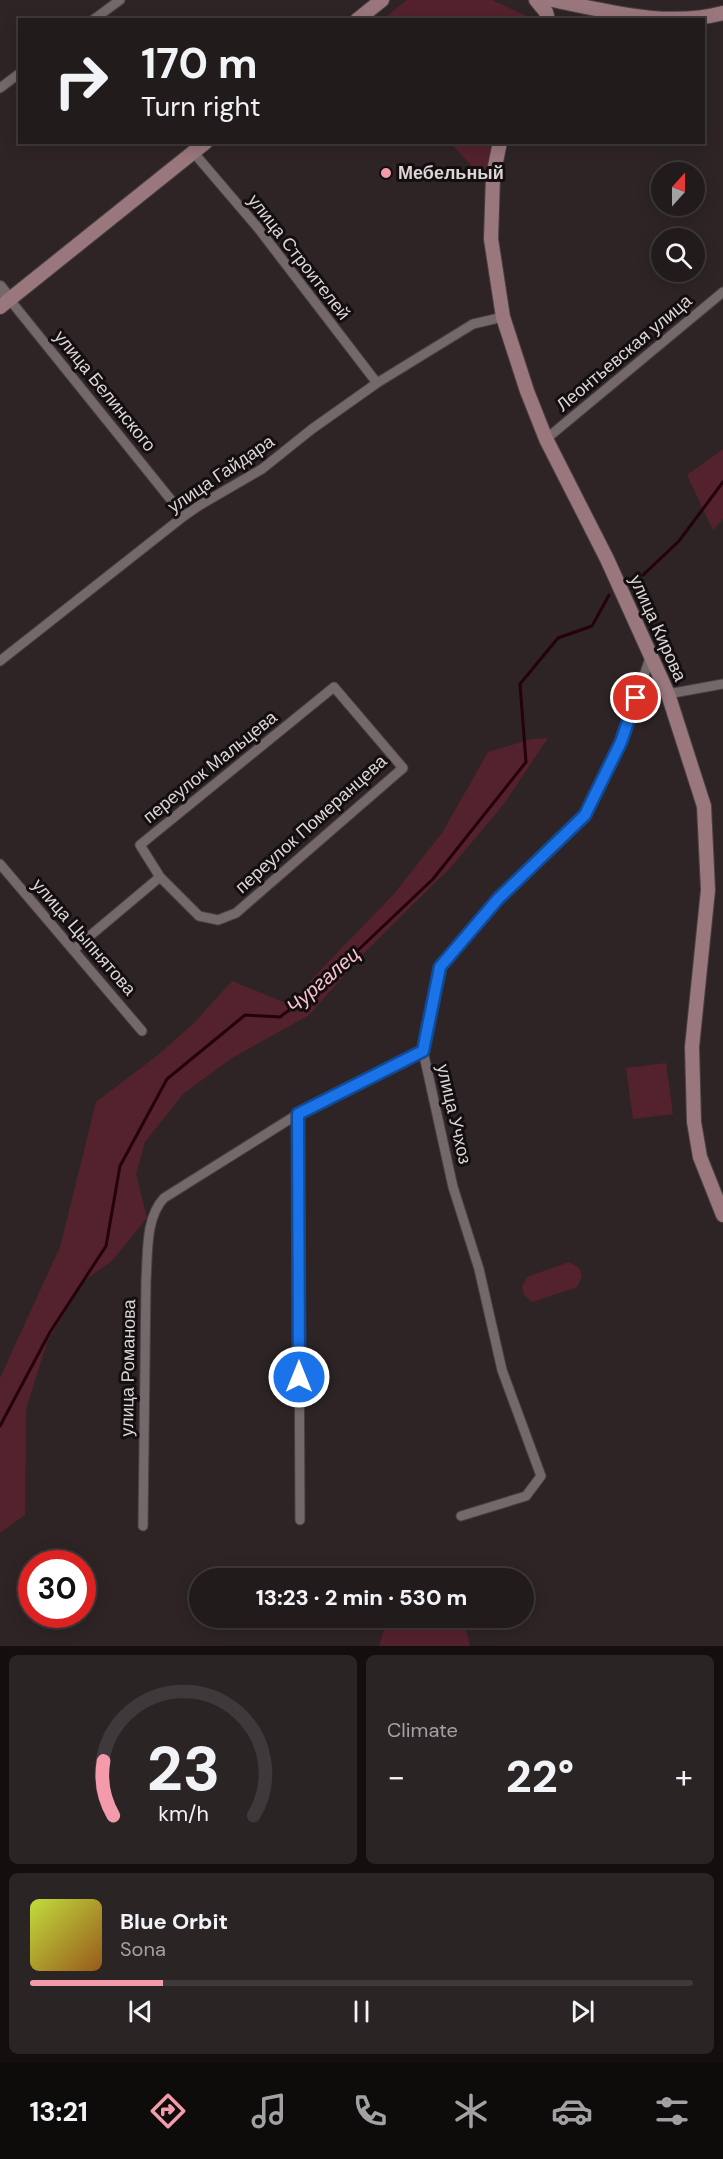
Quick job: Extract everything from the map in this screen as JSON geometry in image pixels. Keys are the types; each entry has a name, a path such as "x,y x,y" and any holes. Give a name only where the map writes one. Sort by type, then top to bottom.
{"main road":[{"path":"360,18 382,0"},
{"path":"536,0 546,12 548,18"},
{"path":"556,18 558,1 629,15 688,18 723,13"},
{"path":"609,18 629,15"},
{"path":"5,303 204,144"},
{"name":"улица Кирова","path":"500,144 493,176 491,239 503,317 527,392 546,439 608,559 668,694 704,806 708,890 692,1047 694,1122 700,1157 723,1215"}],"street":[{"path":"96,18 120,0"},
{"path":"0,88 18,74"},
{"name":"улица Строителей","path":"194,153 258,228 377,383"},
{"name":"улица Белинского","path":"0,287 5,303 184,516"},
{"name":"Леонтьевская улица","path":"546,439 723,292"},
{"name":"улица Гайдара","path":"0,661 184,516 262,469 312,429 377,383 473,324 503,317"},
{"name":"улица Учхоз","path":"461,1516 526,1496 541,1476 502,1370 479,1269 453,1187 423,1051 440,967 498,899 585,815 621,742 651,655"},
{"path":"668,694 723,684"},
{"name":"переулок Померанцева","path":"160,877 199,916 218,920 236,913 403,768 334,687"},
{"name":"переулок Мальцева","path":"160,877 140,846 334,687"},
{"name":"улица Цыпнятова","path":"0,864 142,1031"},
{"path":"73,950 160,877"},
{"path":"300,1520 298,1114 423,1051"},
{"name":"улица Романова","path":"143,1526 146,1280 148,1245 155,1211 164,1198 298,1114"}],"shaded area":[{"path":"407,0 492,0 531,18 384,18"},
{"path":"451,144 491,144 486,181"},
{"path":"723,449 723,519 713,530 687,475"},
{"path":"548,738 503,805 451,867 364,953 309,1015 232,1058 183,1094 145,1142 136,1174 147,1218 112,1261 82,1282 47,1342 26,1409 25,1515 0,1533 0,1378 60,1247 96,1102 158,1055 194,1023 232,981 288,1004 393,895 442,833 488,752 532,739"},
{"path":"666,1063 673,1114 633,1119 626,1068"},
{"path":"569,1262 579,1268 582,1276 577,1287 532,1302 524,1295 522,1287 527,1277"},
{"path":"385,1628 464,1628 470,1646 379,1646"}],"waterway":[{"name":"Чургалец","path":"643,575 679,541 723,482"},
{"name":"Чургалец","path":"0,1426 50,1332 106,1246 120,1166 167,1079 245,1015 280,1017 316,990 433,879 526,762 520,684 558,638 592,626 609,595"}],"place":[{"name":"Мебельный","path":"386,173"}],"route":[{"path":"299,1377 298,1114 423,1051 440,967 498,899 585,815 621,742 636,698"}]}
